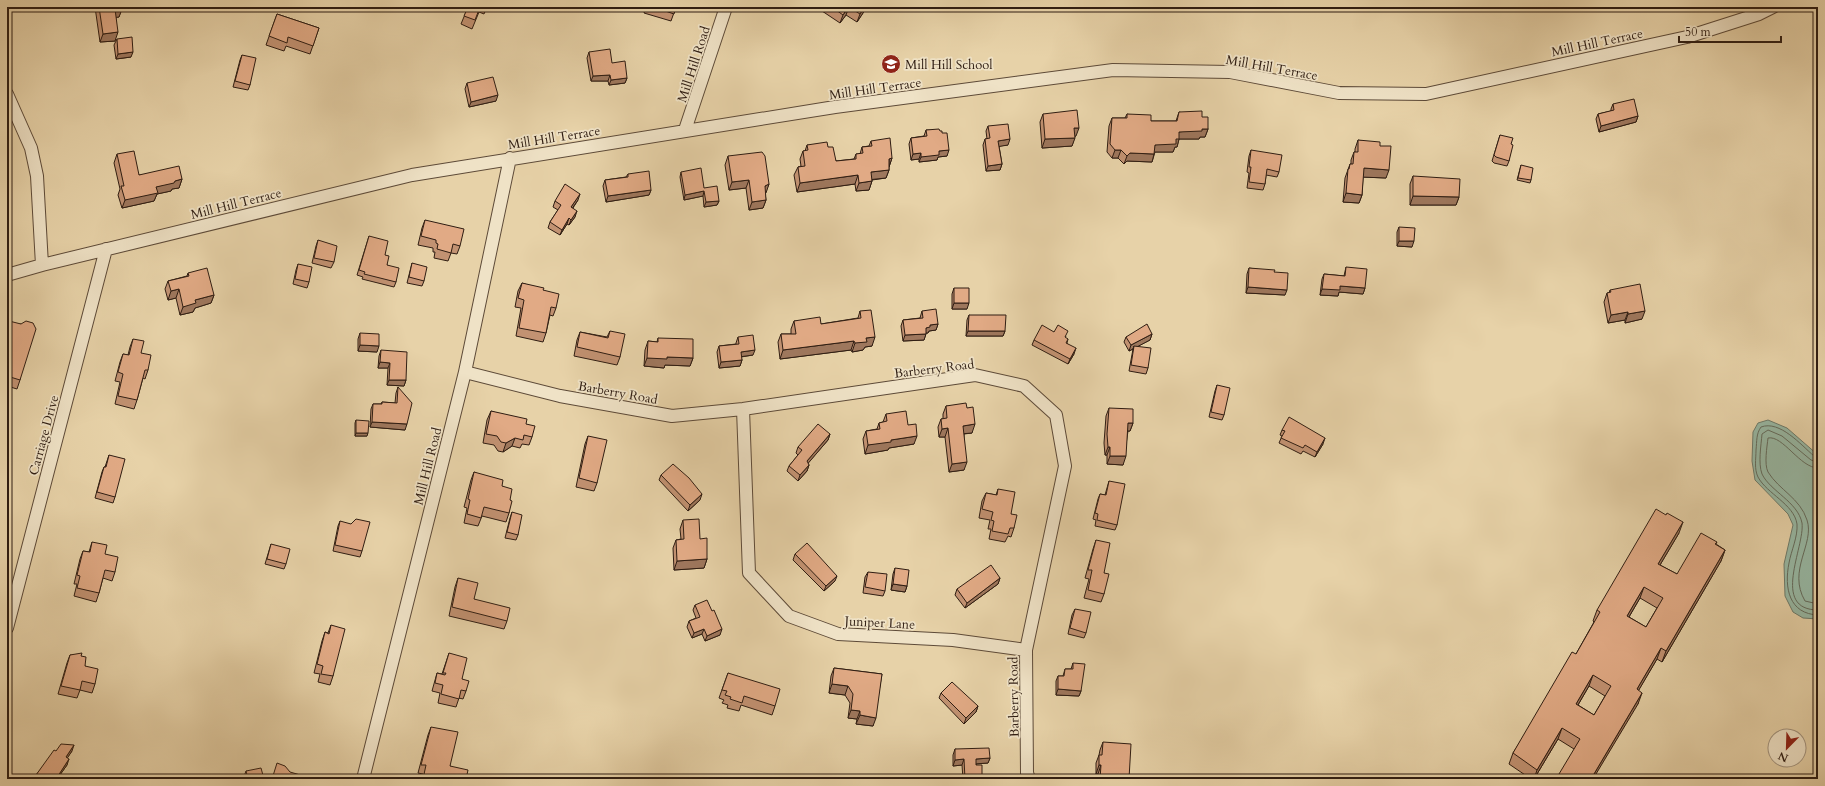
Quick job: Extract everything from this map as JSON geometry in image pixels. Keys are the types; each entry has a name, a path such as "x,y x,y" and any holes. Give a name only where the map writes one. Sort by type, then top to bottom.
{"street":[{"name":"Mill Hill Road","path":"685,130 726,7"},
{"name":"Mill Hill Terrace","path":"7,275 106,249 412,175 510,158 835,107 1113,70 1230,72 1340,92 1426,94 1687,37 1759,14 1773,7"},
{"path":"7,94 30,148 37,176 42,265"},
{"name":"Mill Hill Road","path":"363,779 465,372 510,158"},
{"name":"Carriage Drive","path":"7,628 106,249"},
{"name":"Barberry Road","path":"465,372 560,396 672,416 743,409 975,375 1024,386 1056,415 1065,466 1026,650 1027,773 1030,779"},
{"name":"Juniper Lane","path":"743,409 749,573 789,616 838,634 953,640 1026,650"}],"water":[{"path":"1768,420 1787,428 1818,455 1818,619 1803,618 1793,612 1785,596 1784,564 1793,525 1788,514 1755,480 1752,461 1753,432 1758,423"}],"building":[{"path":"99,7 122,7 122,9 115,9 118,32 103,34"},
{"path":"468,7 480,7 475,20 464,16"},
{"path":"654,7 676,7 674,14"},
{"path":"832,7 848,7 843,15"},
{"path":"849,7 864,7 860,14"},
{"path":"277,14 319,28 313,46 288,37 287,43 269,36"},
{"path":"132,37 133,52 118,54 117,39"},
{"path":"610,49 612,63 625,61 627,78 611,80 610,75 593,76 589,52"},
{"path":"242,55 256,58 250,85 235,81"},
{"path":"493,77 498,95 471,102 467,83"},
{"path":"1634,99 1638,116 1601,126 1598,114 1614,110 1613,104"},
{"path":"1077,110 1079,128 1074,128 1075,138 1045,139 1043,114"},
{"path":"1202,111 1202,117 1208,117 1208,129 1202,129 1202,131 1179,132 1179,139 1176,139 1176,144 1155,145 1154,154 1130,153 1127,156 1121,150 1115,150 1110,144 1112,118 1127,118 1127,114 1151,115 1151,121 1177,121 1179,112"},
{"path":"1008,124 1010,139 998,141 1002,164 988,166 985,139 990,138 988,126"},
{"path":"939,129 942,133 947,133 949,150 939,151 939,155 921,157 921,153 913,154 911,138 927,136 926,130"},
{"path":"1500,135 1513,138 1509,161 1494,155"},
{"path":"890,138 892,158 889,159 889,170 871,172 872,181 859,183 858,175 800,183 798,167 805,166 803,151 808,150 807,145 827,142 828,147 833,147 836,161 856,159 856,154 863,153 862,147 872,146 871,141"},
{"path":"1358,140 1380,142 1380,146 1391,146 1389,170 1364,168 1362,195 1346,193 1348,169 1350,164 1353,164 1354,152 1358,152"},
{"path":"1251,150 1282,155 1279,172 1267,169 1265,184 1249,182"},
{"path":"134,151 139,175 179,166 182,179 175,181 174,183 156,187 158,193 125,200 121,186 124,186 117,154"},
{"path":"762,152 765,156 769,184 765,186 766,200 752,202 749,180 732,182 728,156"},
{"path":"1521,165 1533,168 1531,180 1518,178"},
{"path":"701,168 704,188 717,186 719,201 706,202 704,191 685,195 681,172"},
{"path":"649,171 651,190 608,196 605,180 628,177 628,174"},
{"path":"1413,176 1460,179 1459,197 1413,196"},
{"path":"565,184 580,194 571,207 577,211 571,220 569,218 562,230 550,222 561,205 555,201"},
{"path":"425,220 464,229 460,246 453,244 451,253 437,249 438,244 436,243 436,240 421,236"},
{"path":"1399,227 1415,228 1414,241 1399,241"},
{"path":"369,236 388,241 385,255 389,256 387,265 399,268 396,282 364,274 365,272 359,270"},
{"path":"318,240 337,246 334,262 314,258"},
{"path":"412,263 427,267 424,281 409,277"},
{"path":"298,264 312,267 309,282 295,279"},
{"path":"1346,267 1367,269 1365,288 1340,286 1340,290 1322,289 1324,274 1345,276"},
{"path":"207,268 214,295 195,300 196,303 183,307 179,289 171,291 168,281 189,276 188,273"},
{"path":"1249,268 1275,270 1274,272 1288,273 1287,290 1248,287"},
{"path":"522,283 544,288 543,290 559,294 556,308 551,307 546,333 519,328 524,300 518,298"},
{"path":"1640,284 1645,311 1611,315 1607,293 1611,292 1610,290"},
{"path":"954,288 969,288 969,303 954,303"},
{"path":"936,309 938,324 930,325 930,327 926,328 926,334 905,335 903,320 923,318 922,311"},
{"path":"871,310 875,337 866,338 867,342 855,343 854,341 783,350 781,334 796,334 794,321 820,317 821,324 861,318 860,311"},
{"path":"969,315 1006,315 1005,331 968,331"},
{"path":"9,321 21,324 26,321 33,323 36,329 20,380 7,376 7,365 10,354 7,353 7,326"},
{"path":"1147,324 1152,334 1131,345 1126,337"},
{"path":"1042,325 1054,332 1058,325 1068,331 1065,337 1068,339 1066,343 1076,348 1070,359 1034,340"},
{"path":"610,331 625,334 620,357 577,347 580,332 608,338"},
{"path":"360,333 379,334 379,346 360,345"},
{"path":"753,335 755,350 741,352 742,360 721,362 719,346 739,344 738,337"},
{"path":"658,338 693,339 693,358 647,358 648,341 658,342"},
{"path":"133,339 144,341 141,353 151,355 148,370 145,370 137,400 118,396 123,374 118,372 123,354 129,355"},
{"path":"1134,346 1151,348 1148,368 1131,365"},
{"path":"381,350 407,352 406,380 389,380 390,363 380,362"},
{"path":"1217,385 1230,388 1224,415 1211,412"},
{"path":"398,387 412,403 407,424 372,422 373,404 382,404 382,402 397,403"},
{"path":"966,403 967,408 973,407 975,424 963,426 967,462 952,464 948,428 942,429 941,419 947,418 946,406"},
{"path":"1109,408 1133,409 1133,423 1128,423 1126,456 1110,456 1110,447 1108,447 1107,434"},
{"path":"491,411 527,419 526,424 535,426 532,437 524,435 523,440 515,438 506,443 501,442 497,436 486,434"},
{"path":"906,411 908,425 916,424 917,436 891,440 891,442 868,445 866,431 880,429 879,423 887,421 886,414"},
{"path":"1289,417 1325,438 1317,452 1305,445 1303,448 1281,438 1285,431 1282,430"},
{"path":"356,420 369,421 368,433 356,433"},
{"path":"818,424 830,434 807,461 809,465 800,475 789,466 802,450 798,447"},
{"path":"588,436 607,440 597,483 579,478"},
{"path":"109,455 125,459 115,497 97,492"},
{"path":"673,464 689,478 702,494 690,505 661,475"},
{"path":"474,472 503,480 502,486 512,489 510,500 512,501 509,513 484,507 481,518 467,514 470,500 468,499"},
{"path":"1109,481 1125,484 1117,525 1097,520 1098,514 1095,513 1100,494 1106,495"},
{"path":"998,489 1015,492 1011,514 1017,515 1014,528 1010,528 1008,534 992,531 994,521 991,520 993,512 982,509 986,493 997,495"},
{"path":"1656,509 1683,522 1658,564 1677,574 1701,533 1717,542 1715,544 1725,550 1666,651 1661,648 1637,689 1642,693 1591,779 1556,779 1580,739 1562,728 1537,770 1513,753 1572,652 1576,654 1600,612 1597,610","holes":["1644,587 1663,598 1646,627 1627,616","1593,675 1611,686 1594,715 1576,704"]},
{"path":"512,512 522,515 518,535 507,532"},
{"path":"356,519 370,522 362,551 335,545 340,521 351,524"},
{"path":"699,519 700,539 707,538 707,559 677,561 676,540 684,539 683,520"},
{"path":"1096,540 1110,543 1104,573 1109,574 1104,594 1088,590 1092,570 1088,570"},
{"path":"92,542 107,545 105,554 118,557 115,572 105,570 99,593 77,588 80,576 77,575 83,551 90,552"},
{"path":"807,543 837,576 826,586 795,554"},
{"path":"271,544 290,549 286,564 267,559"},
{"path":"991,565 1000,578 967,603 957,589"},
{"path":"895,568 909,570 907,586 893,584"},
{"path":"868,572 887,574 885,591 865,587"},
{"path":"458,578 478,583 474,599 510,608 507,621 452,607"},
{"path":"707,600 712,611 714,610 722,629 707,636 704,629 694,633 689,621 700,617 695,605"},
{"path":"1075,609 1091,612 1086,633 1070,628"},
{"path":"331,625 345,629 333,676 321,674 323,666 317,664 325,632 329,634"},
{"path":"82,653 81,656 86,657 85,666 98,669 95,684 82,681 80,690 61,686 70,655"},
{"path":"449,653 467,658 462,679 469,681 466,691 461,690 459,699 441,694 443,685 435,683 437,673 445,675 446,673 443,673"},
{"path":"1073,663 1085,664 1081,691 1058,689 1058,676 1064,676 1065,669 1073,669"},
{"path":"834,668 882,674 876,718 860,715 860,711 851,710 853,694 848,686 832,684"},
{"path":"728,673 780,689 775,706 744,696 742,703 730,699 731,697 725,695 727,691 722,690"},
{"path":"952,682 978,706 966,718 941,693"},
{"path":"431,727 458,732 450,766 468,770 466,779 423,779 426,765 421,765"},
{"path":"1103,742 1131,744 1129,779 1100,779 1101,765 1099,765 1099,755 1102,755"},
{"path":"61,744 74,745 66,757 69,759 56,779 42,779 36,775 54,750 56,751"},
{"path":"989,748 990,758 976,759 976,765 982,765 982,779 965,779 964,759 955,760 955,749"},
{"path":"277,763 285,766 290,772 314,779 272,779"},
{"path":"261,768 264,779 248,779 246,771"}],"place":[{"name":"Mill Hill School","path":"891,64"}]}
